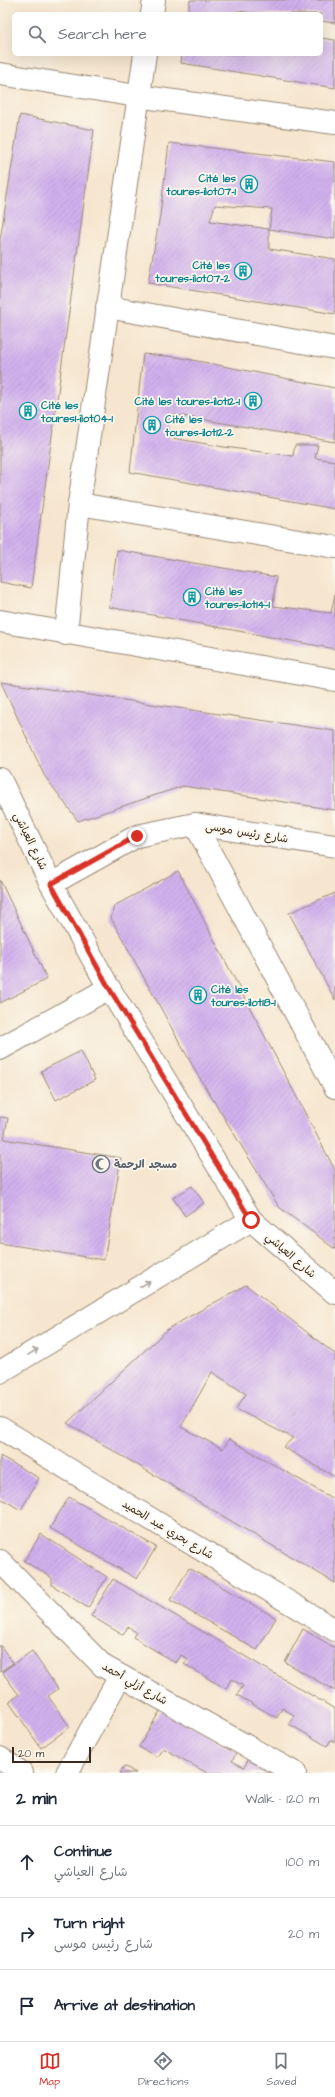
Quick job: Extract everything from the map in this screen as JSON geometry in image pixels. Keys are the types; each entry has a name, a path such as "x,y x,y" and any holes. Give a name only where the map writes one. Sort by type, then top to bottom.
{"street":[{"path":"152,12 154,0"},
{"path":"66,634 79,504 137,96 145,56"},
{"path":"0,74 137,96 335,123"},
{"path":"107,307 335,348"},
{"path":"79,504 335,547"},
{"path":"0,621 66,634 335,680"},
{"name":"شارع العياشي","path":"0,778 51,884 109,988 251,1220 335,1293"},
{"path":"195,824 335,1087"},
{"name":"شارع رئيس موسى","path":"51,884 137,836 195,824 335,846"},
{"path":"0,1049 109,988"},
{"path":"0,1372 251,1220"},
{"name":"شارع بحري عبد الحميد","path":"0,1428 335,1630"},
{"name":"شارع أزلي أحمد","path":"0,1561 103,1666 295,1773"},
{"path":"66,1773 120,1676"},
{"path":"0,1758 22,1773"}],"building":[{"path":"190,0 335,0 335,23 323,21 323,12 188,12"},
{"path":"323,38 335,40 335,88 181,63 182,56 323,56"},
{"name":"Cité les toures1-ilot04-1","path":"20,115 94,130 31,588 0,582 0,240"},
{"path":"169,143 335,162 335,239 269,229 269,249 335,259 335,314 148,283 160,215","holes":["215,205 272,209 269,229 210,221"]},
{"path":"143,354 177,357 335,388 335,442 170,414 167,437 224,447 293,456 295,445 318,445 315,458 335,461 335,509 130,472"},
{"name":"Cité les toures-ilot14-1","path":"117,550 276,577 273,606 331,613 335,594 335,649 109,607"},
{"path":"1,682 335,731 335,810 183,786 78,821 44,775"},
{"name":"Cité les toures-ilot18-1","path":"178,871 335,1170 335,1249 279,1207 196,1072 111,918 114,906"},
{"path":"0,880 47,979 0,1003"},
{"path":"335,893 335,1000 289,913"},
{"path":"81,1051 95,1080 56,1100 41,1071"},
{"path":"0,1117 8,1118 4,1139 121,1158 104,1260 0,1243"},
{"path":"192,1186 204,1203 185,1216 173,1198"},
{"path":"246,1285 335,1354 335,1477 283,1447 293,1438 236,1409 246,1394 212,1372 181,1427 223,1449 229,1439 335,1500 335,1583 67,1423 169,1328"},
{"path":"0,1456 39,1478 21,1510 0,1498"},
{"path":"69,1497 156,1547 137,1579 50,1528"},
{"path":"41,1534 107,1577 88,1608 52,1585 52,1578 24,1561"},
{"path":"189,1568 276,1618 257,1650 170,1600"},
{"path":"113,1579 335,1709 335,1742 331,1740 327,1746 289,1724 294,1715 282,1708 277,1718 237,1695 243,1686 231,1679 226,1689 184,1664 188,1659 181,1655 176,1663 133,1637 136,1632 128,1627 123,1635 91,1616"},
{"path":"303,1629 335,1648 335,1691 285,1662"},
{"path":"0,1645 13,1663 0,1672"},
{"path":"32,1651 58,1689 48,1696 70,1727 41,1748 9,1702 19,1695 2,1672"},
{"path":"161,1709 237,1752 232,1761 244,1767 250,1757 278,1773 207,1773 163,1748 157,1757 139,1747"},
{"path":"124,1766 136,1773 120,1773"}],"place":[{"name":"Cité les toures-ilot07-1","path":"249,184"},
{"name":"Cité les toures-ilot07-2","path":"243,271"},
{"name":"Cité les toures-ilot12-1","path":"253,401"},
{"name":"Cité les toures1-ilot04-1","path":"28,411"},
{"name":"Cité les toures-ilot12-2","path":"152,425"},
{"name":"Cité les toures-ilot14-1","path":"192,597"},
{"name":"Cité les toures-ilot18-1","path":"198,995"},
{"name":"مسجد الرحمة","path":"101,1164"}],"route":[{"path":"137,836 51,884 109,988 251,1220"}]}
